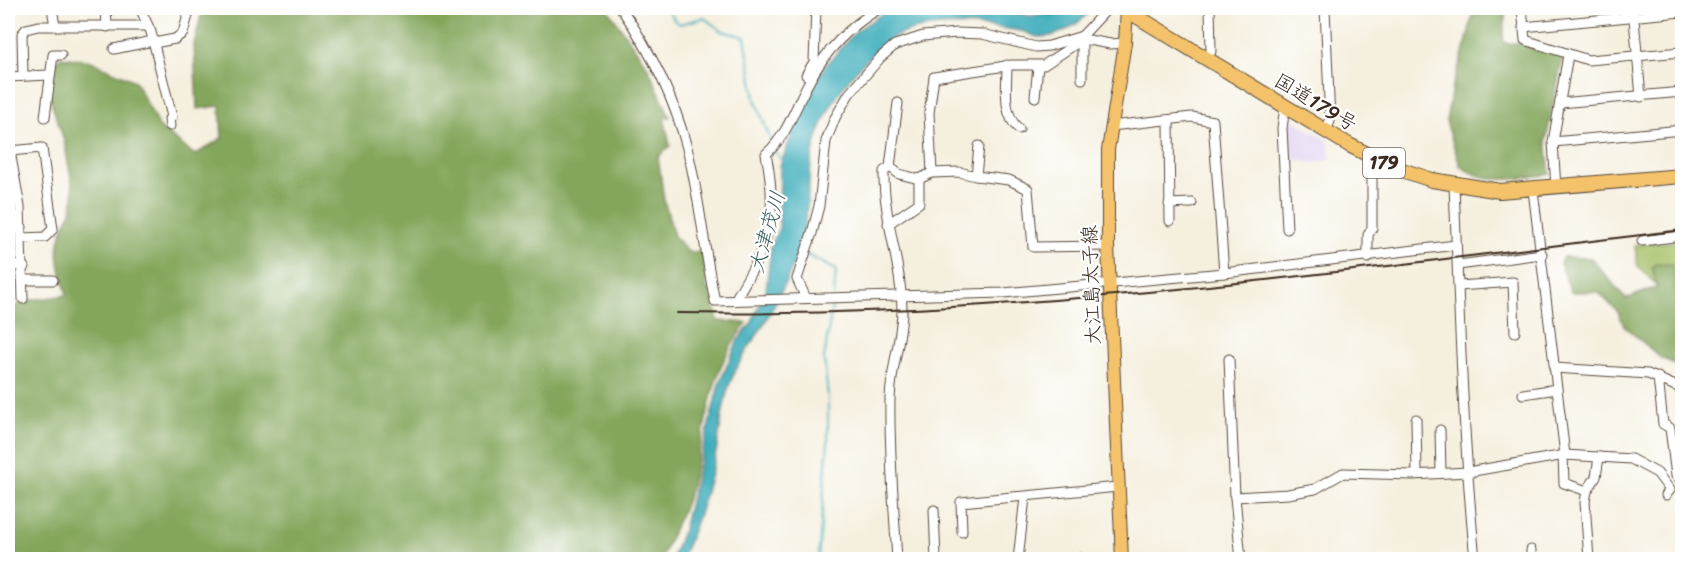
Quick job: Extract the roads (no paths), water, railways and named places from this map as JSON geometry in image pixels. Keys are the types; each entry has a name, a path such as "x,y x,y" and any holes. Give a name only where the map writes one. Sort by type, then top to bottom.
{"highway":[{"name":"国道179号","path":"1126,8 1372,158 1412,174 1454,185 1488,190 1533,190 1683,176"}],"main road":[{"name":"大江島太子線","path":"1122,560 1108,246 1108,150 1125,43 1126,8"}],"street":[{"path":"52,8 55,26"},
{"path":"106,8 107,27"},
{"path":"140,8 154,42 172,117 169,119 170,126"},
{"path":"114,49 175,39 183,33 190,8"},
{"path":"621,8 656,67 680,126 704,231 715,301 736,298 901,297 1003,293 1368,258 1456,245"},
{"path":"781,138 786,118 814,62 816,8"},
{"path":"736,298 762,250 772,216 773,196 766,154 787,130 811,78 824,59 852,28 880,8"},
{"path":"1020,8 1049,8"},
{"path":"932,173 929,113 933,77 1006,65 1038,66 1053,62 1082,38 1108,8"},
{"path":"1208,59 1211,51 1210,8"},
{"path":"1325,8 1330,121 1326,131"},
{"path":"1522,8 1525,40 1568,55 1588,60 1683,52"},
{"path":"1523,27 1633,12 1683,12"},
{"path":"1633,12 1641,97"},
{"path":"23,76 22,34 26,29 38,26 148,26"},
{"path":"806,298 797,279 819,206 826,141 835,118 849,94 881,57 895,45 923,36 982,34 1036,47 1082,38 1110,44 1125,43"},
{"path":"1082,38 1082,79"},
{"path":"45,117 53,55 61,55"},
{"path":"1556,188 1553,142 1568,55"},
{"path":"1006,65 1007,110 1013,124 1019,129"},
{"path":"1035,97 1038,66"},
{"path":"8,77 49,75"},
{"path":"1560,103 1683,92"},
{"path":"897,560 890,400 892,372 902,314 899,268 888,224 884,171 890,167 898,103"},
{"path":"1285,107 1282,128 1287,229"},
{"path":"1111,126 1192,117 1213,121 1224,273"},
{"path":"1169,120 1170,221"},
{"path":"1553,142 1683,130"},
{"path":"8,140 22,227 24,299"},
{"path":"976,176 979,146"},
{"path":"10,152 42,148 53,229 45,237 22,238"},
{"path":"1368,258 1368,235 1372,228 1372,158"},
{"path":"890,167 899,174 919,179 932,173 959,172 1009,180 1028,189 1028,212 1033,246 1108,246"},
{"path":"888,224 919,203 919,179"},
{"path":"1454,185 1459,286 1459,345 1475,560"},
{"path":"1533,190 1564,455 1564,483 1587,491"},
{"path":"1169,204 1192,203"},
{"path":"8,228 22,227"},
{"path":"1642,241 1683,236"},
{"path":"1458,265 1542,254"},
{"path":"8,264 24,267"},
{"path":"24,280 53,280"},
{"path":"1459,286 1513,282 1515,332"},
{"path":"1229,359 1235,497 1241,560"},
{"path":"1554,368 1590,369 1658,377 1683,389"},
{"path":"1658,377 1663,424 1670,428 1676,476 1683,480"},
{"path":"1524,394 1557,389"},
{"path":"1416,419 1417,474"},
{"path":"1440,430 1441,473"},
{"path":"1235,497 1315,489 1343,473 1468,472 1564,455 1631,459 1657,473 1670,490 1666,495"},
{"path":"1589,560 1585,502 1587,491 1596,477 1599,457"},
{"path":"962,532 961,502 1118,487"},
{"path":"1018,560 1025,497"},
{"path":"934,510 936,560"}],"water":[{"path":"896,8 998,8 1030,16 1060,11 1064,8 1092,8 1068,29 1046,37 1007,29 972,26 917,29 888,41 848,80 828,112 815,146 805,223 796,258 772,310 731,381 701,509 681,559 671,560 683,530 719,384 738,340 751,324 766,290 771,246 779,228 780,166 803,105 823,69 856,31 886,11"}],"waterway":[{"path":"667,8 675,21 680,24 704,18 722,31 745,37 755,99 772,144"},
{"path":"774,150 783,162"},
{"path":"807,255 836,270 834,295"},
{"path":"818,560 828,442 828,397 824,358 833,300"}],"railway":[{"path":"677,313 803,313 1055,300 1307,275 1682,230"}],"water label":[{"name":"大津茂川","path":"767,232"}]}
